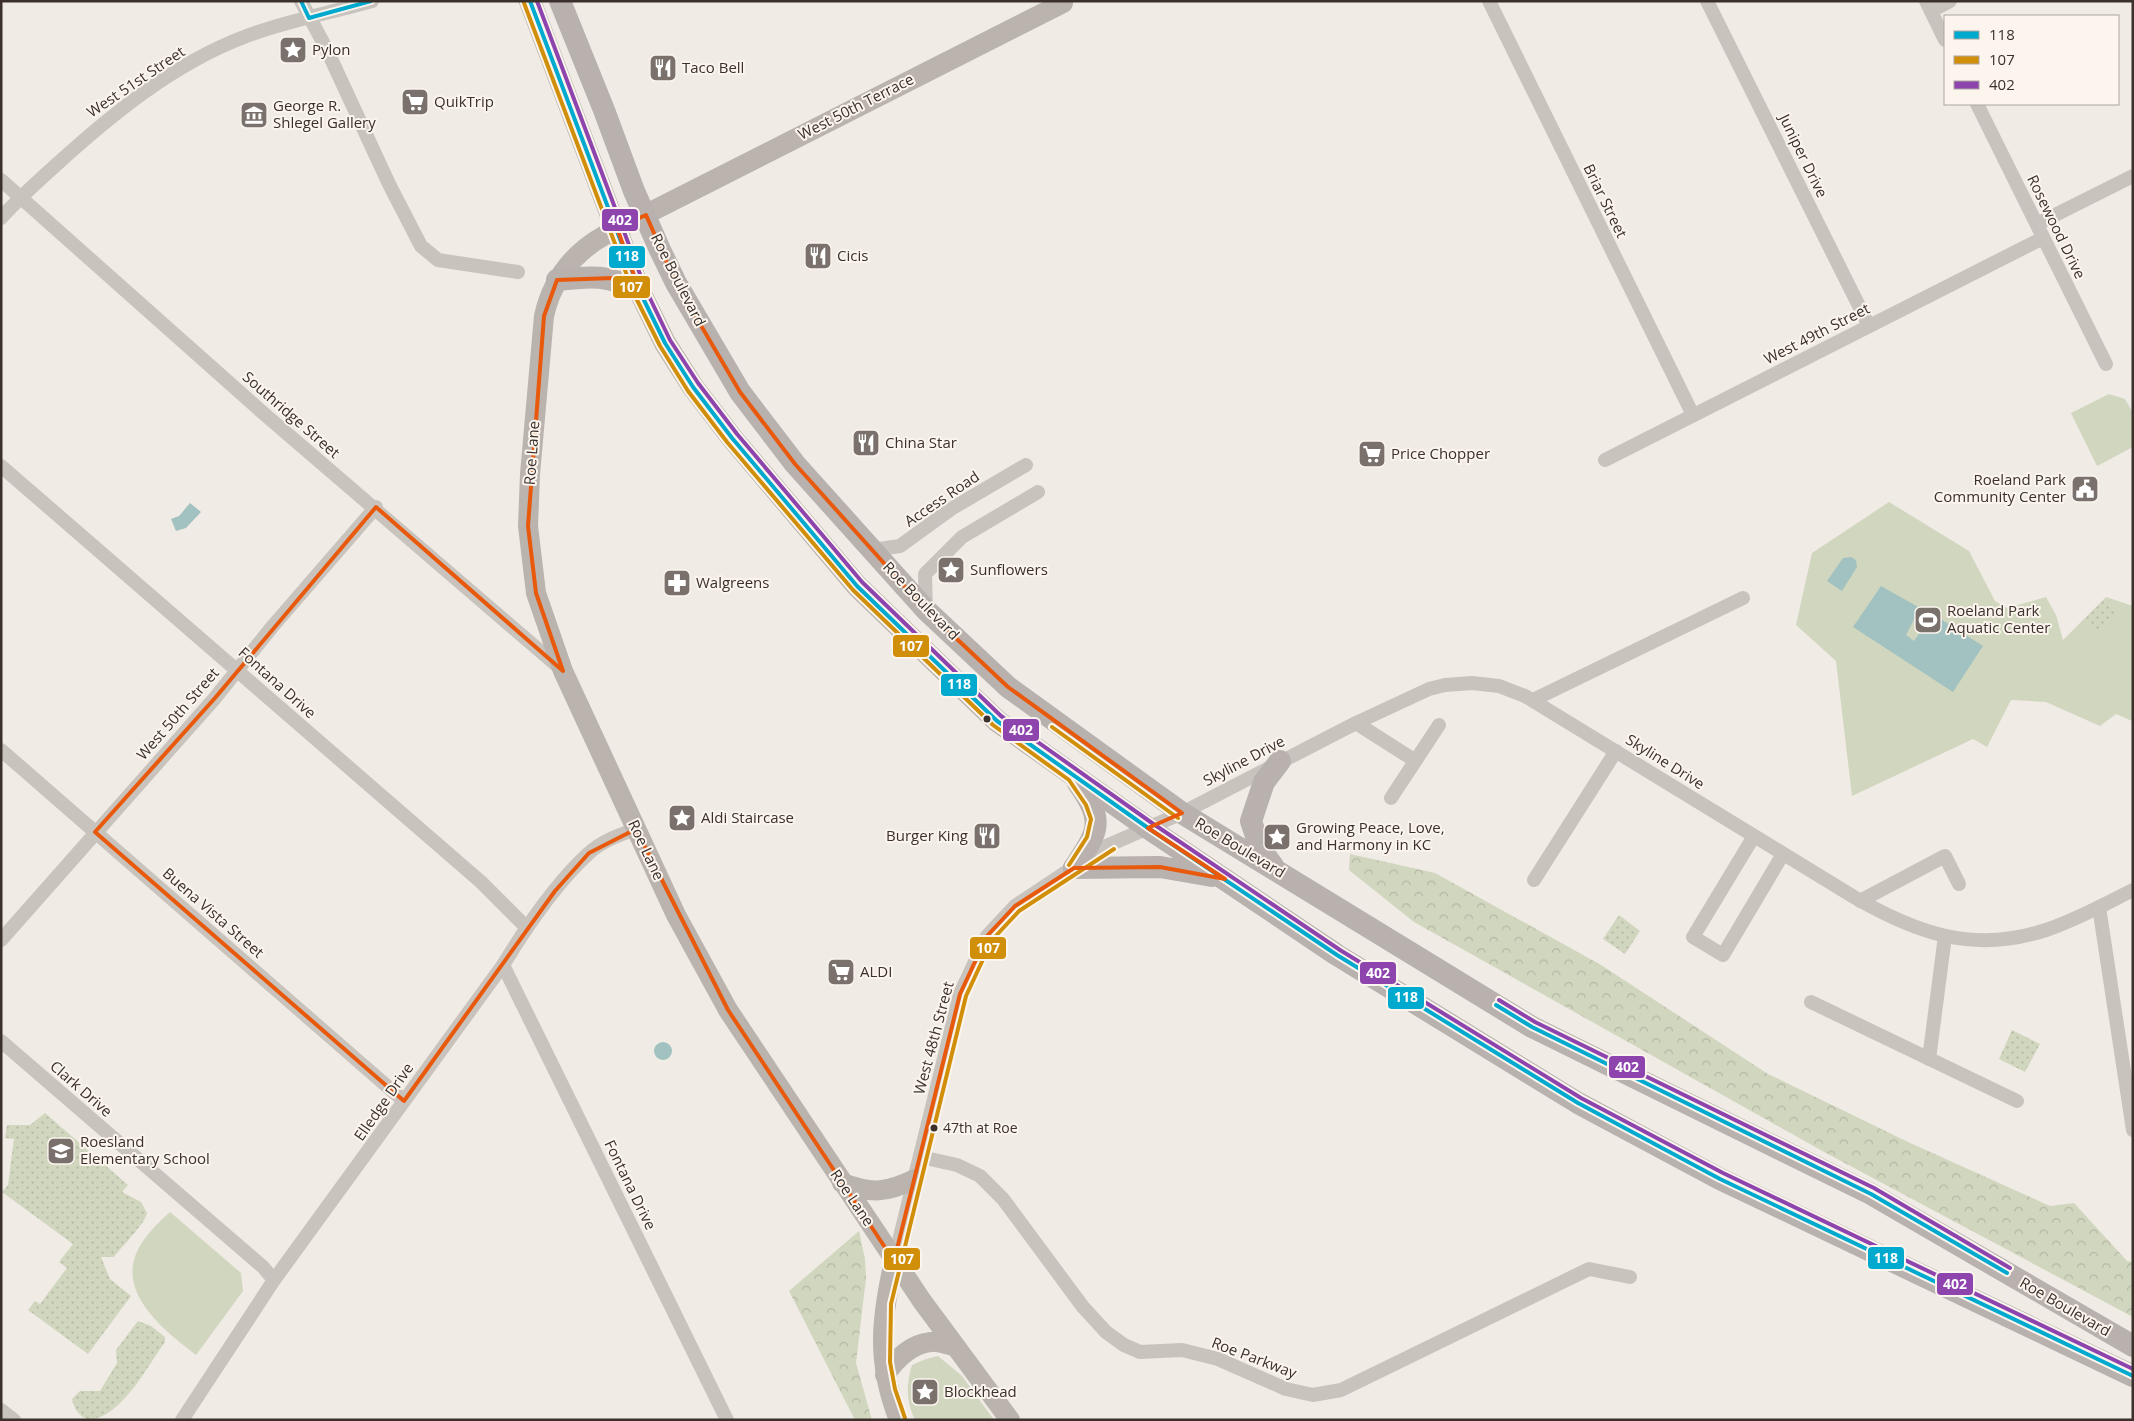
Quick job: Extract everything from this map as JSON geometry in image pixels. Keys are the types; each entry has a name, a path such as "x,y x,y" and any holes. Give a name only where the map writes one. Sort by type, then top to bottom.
{"main road":[{"name":"Roe Boulevard","path":"530,1 561,81 573,121 617,228 640,292 665,343 693,387 732,438 857,586 996,721 1148,828 1337,955 1578,1103 1720,1179 2133,1376"},
{"name":"Roe Boulevard","path":"560,1 634,191 676,283 740,392 795,464 926,610 1008,687 1182,813 1532,1027 1871,1194 2133,1346"},
{"path":"557,280 584,277 613,278 640,292"},
{"path":"1277,871 1260,848 1251,822 1264,782 1280,761"},
{"path":"1074,776 1092,802 1096,819 1093,839 1074,868"},
{"path":"1074,868 1160,867 1185,870 1225,880"}],"street":[{"path":"301,1 326,48 390,187 421,246 438,260 518,272"},
{"name":"West 51st Street","path":"1,218 21,197 93,131 174,73 242,37 276,26 372,1"},
{"name":"Briar Street","path":"1489,1 1693,414"},
{"name":"Juniper Drive","path":"1707,1 1869,326"},
{"path":"1944,38 1928,6 1950,1"},
{"name":"West 50th Terrace","path":"617,228 1064,2"},
{"name":"Rosewood Drive","path":"1978,105 2106,364"},
{"path":"2037,224 2133,176"},
{"name":"Southridge Street","path":"1,180 262,412 376,507 563,671"},
{"name":"Roe Lane","path":"617,228 594,240 573,257 557,280 547,301 529,481 528,526 536,593 563,671 676,915 728,1010 894,1261 954,1346 1010,1420"},
{"name":"West 49th Street","path":"1605,460 2043,238"},
{"name":"Access Road","path":"873,550 900,546 951,509 1026,465"},
{"name":"Fontana Drive","path":"1,466 481,882 527,928"},
{"path":"926,610 925,574 962,537 1038,492"},
{"name":"West 50th Street","path":"1,940 238,670 272,627 376,507"},
{"path":"1533,700 1743,598"},
{"name":"Skyline Drive","path":"1182,813 1400,700 1444,685 1472,683 1499,686 1533,700 1860,901 1906,925 1945,936 1976,940 2024,936 2046,930 2133,890"},
{"path":"1356,723 1414,760"},
{"path":"1391,798 1414,760 1439,725"},
{"name":"Buena Vista Street","path":"1,750 404,1101"},
{"path":"1534,880 1616,751"},
{"name":"West 48th Street","path":"894,1261 960,994 987,936 1015,906 1102,848 1182,813"},
{"name":"Elledge Drive","path":"189,1416 274,1280 503,966 527,928 589,853 609,839 636,829"},
{"path":"1754,836 1693,937 1723,955 1783,854"},
{"path":"1860,901 1945,856 1960,884"},
{"path":"2099,907 2133,1130"},
{"path":"1929,1059 1945,936"},
{"name":"Fontana Drive","path":"503,966 727,1420"},
{"path":"1811,1002 2017,1101"},
{"name":"Clark Drive","path":"1,1041 263,1267 274,1280"},
{"name":"Roe Parkway","path":"921,1157 957,1165 980,1176 1003,1199 1083,1307 1106,1332 1124,1345 1140,1352 1182,1350 1209,1357 1286,1389 1313,1395 1340,1390 1589,1269 1630,1277"},
{"path":"842,1183 870,1192 886,1191 915,1179"},
{"path":"894,1261 885,1304 882,1348 884,1375 899,1420"},
{"path":"884,1375 896,1358 911,1348 931,1342 954,1346"},
{"path":"1,1410 14,1420"}],"highlighted area":[{"path":"646,215 676,283 740,392 795,464 926,610 1008,687 1182,813 1148,828 1225,879 1160,867 1074,868 1015,906 987,936 960,994 894,1261 728,1010 636,829 589,853 555,891 404,1101 95,832 215,698 376,507 563,671 536,593 528,526 544,316 557,280 613,278 639,289 617,228"}],"green space":[{"path":"2109,394 2125,399 2133,413 2133,447 2097,466 2071,413"},
{"name":"Roeland Park Aquatic Center","path":"1889,502 1969,551 1995,601 2007,608 2046,597 2056,615 2063,640 2106,597 2133,606 2132,721 2116,714 2100,726 2046,702 2011,700 1987,747 1973,739 1852,796 1836,661 1796,625 1812,553"},
{"path":"2104,600 2120,614 2097,635 2083,621"},
{"path":"1350,854 1435,873 1601,965 1768,1074 1908,1142 2050,1206 2074,1203 2127,1261 2133,1262 2133,1317 1826,1153 1414,922 1349,870"},
{"path":"1619,915 1640,931 1625,954 1603,939"},
{"path":"2012,1030 2040,1044 2025,1072 1999,1059"},
{"path":"45,1113 128,1185 122,1192 141,1202 147,1213 138,1229 114,1257 101,1257 110,1279 131,1296 88,1354 28,1310 35,1301 40,1304 67,1268 59,1262 73,1244 2,1192 8,1185 14,1139 5,1138 7,1125 30,1125"},
{"path":"170,1212 241,1273 243,1291 196,1355 172,1336 149,1312 140,1299 134,1284 133,1269 136,1254 142,1242"},
{"path":"859,1231 865,1259 866,1278 856,1363 872,1420 855,1420 789,1291"},
{"path":"138,1321 151,1326 165,1337 165,1342 133,1389 122,1401 111,1411 100,1417 85,1418 77,1411 72,1399 80,1391 100,1391 117,1363 116,1350"},
{"path":"938,1356 962,1376 994,1420 915,1420 908,1393 912,1365"}],"water":[{"path":"190,503 201,512 186,528 176,531 171,519 179,516"},
{"path":"1851,557 1856,560 1857,567 1842,591 1827,581 1843,558"},
{"path":"1881,586 1920,608 1906,635 1914,641 1933,614 1983,646 1953,692 1853,627"},
{"path":"663,1042 669,1045 672,1051 669,1057 663,1060 657,1057 654,1051 657,1045"}],"transit line":[{"name":"118","path":"301,1 309,18 371,1"},
{"name":"118","path":"530,1 640,292 665,343 693,387 732,438 857,586 997,721 1148,828 1337,955 1578,1103 1720,1179 2133,1376"},
{"name":"402","path":"537,1 646,290 670,340 698,383 737,434 862,582 1001,716 1152,823 1340,950 1581,1098 1723,1173 2133,1369"},
{"name":"107","path":"524,3 634,294 660,346 688,391 727,442 853,590 993,725 1069,780 1086,805 1091,819 1087,837 1069,865"},
{"name":"107","path":"1052,727 1178,818"},
{"name":"107","path":"905,1418 895,1389 890,1362 891,1304 966,996 992,940 1019,911 1114,849"},
{"name":"402","path":"1499,1000 1535,1022 1874,1188 2010,1268"},
{"name":"118","path":"1496,1005 1532,1027 1871,1194 2007,1273"}],"place":[{"name":"Pylon","path":"293,50"},
{"name":"Taco Bell","path":"663,68"},
{"name":"QuikTrip","path":"415,102"},
{"name":"George R. Shlegel Gallery","path":"254,115"},
{"name":"Cicis","path":"818,256"},
{"name":"China Star","path":"866,443"},
{"name":"Price Chopper","path":"1372,454"},
{"name":"Roeland Park Community Center","path":"2085,489"},
{"name":"Sunflowers","path":"951,570"},
{"name":"Walgreens","path":"677,583"},
{"name":"Roeland Park Aquatic Center","path":"1928,620"},
{"name":"Aldi Staircase","path":"682,818"},
{"name":"Burger King","path":"987,836"},
{"name":"Growing Peace, Love, and Harmony in KC","path":"1277,837"},
{"name":"ALDI","path":"841,972"},
{"name":"47th at Roe","path":"934,1128"},
{"name":"Roesland Elementary School","path":"61,1151"},
{"name":"Blockhead","path":"925,1392"}]}
